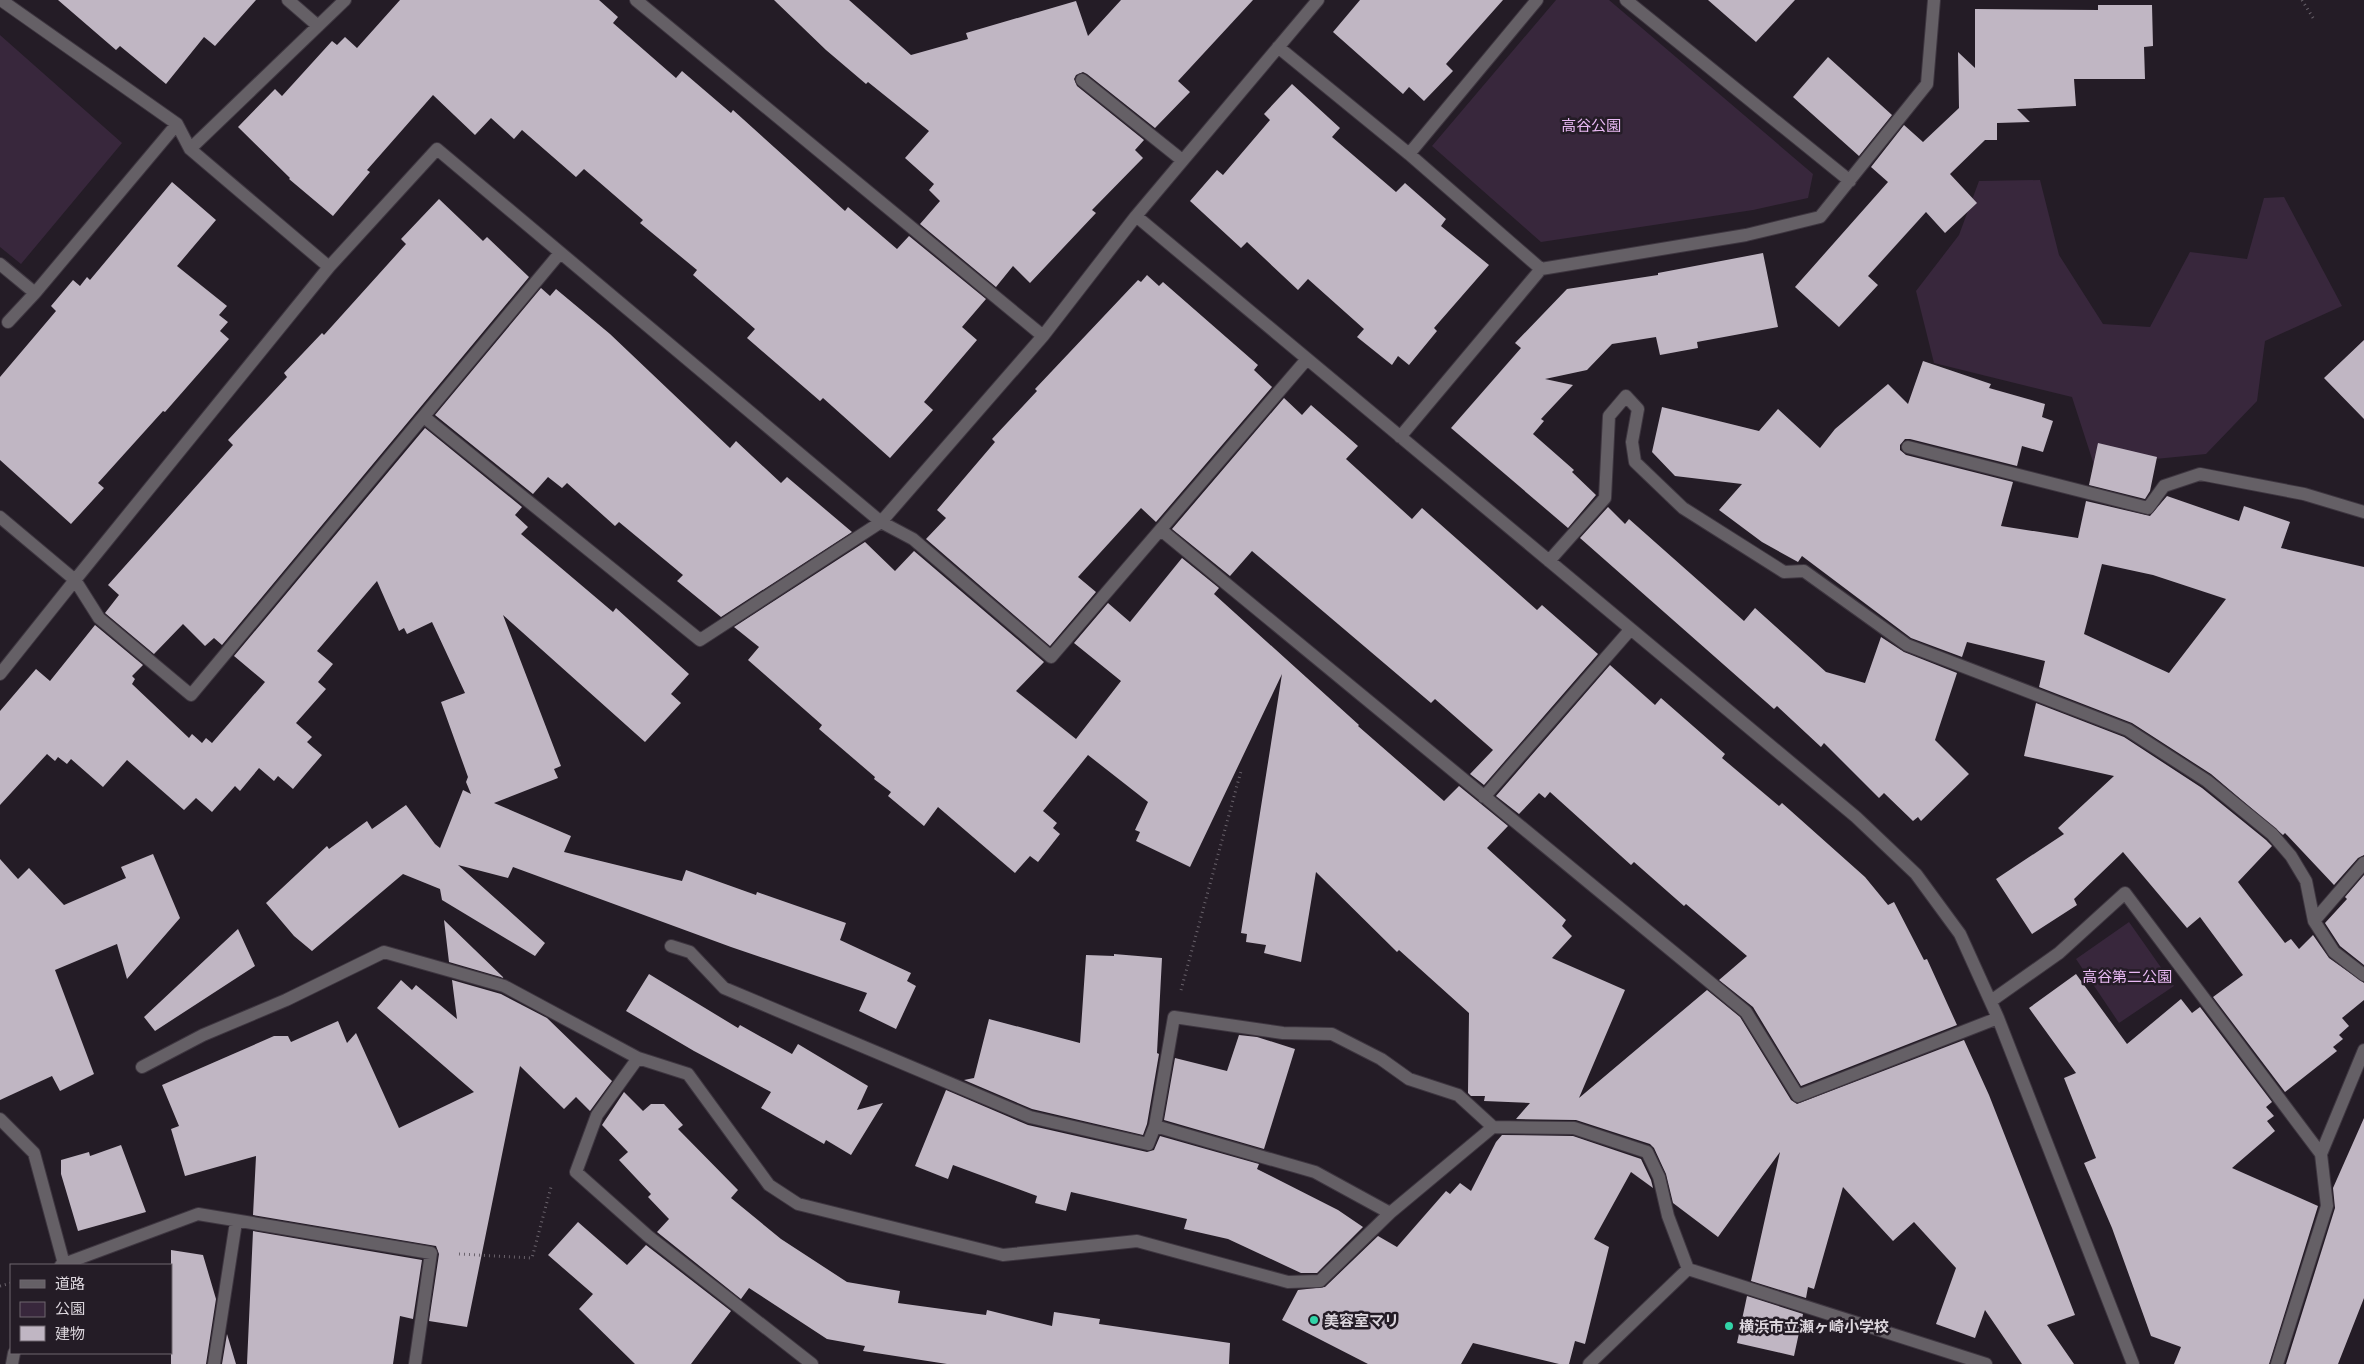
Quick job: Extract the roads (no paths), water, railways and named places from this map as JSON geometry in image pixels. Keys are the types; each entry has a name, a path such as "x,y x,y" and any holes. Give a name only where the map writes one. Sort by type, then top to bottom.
{"street":[{"path":"1,0 177,124 190,150 329,267"},
{"path":"288,0 318,26"},
{"path":"190,150 345,0"},
{"path":"424,417 700,640 881,522 1043,336 1136,216 1318,0"},
{"path":"1409,154 1537,0"},
{"path":"1626,0 1850,181"},
{"path":"1400,436 1542,268 1746,235 1820,217 1926,84 1934,0"},
{"path":"644,3 1043,336"},
{"path":"1278,47 1409,154 1542,268"},
{"path":"1082,80 1182,160"},
{"path":"8,322 34,294 177,124"},
{"path":"0,674 329,267 437,149 881,522 913,539 1051,657 1307,359"},
{"path":"1136,216 1856,817 1916,874 1960,934 1991,1001 2133,1364"},
{"path":"0,517 75,580 99,618 191,694 560,253"},
{"path":"0,264 34,294"},
{"path":"1550,561 1605,498 1609,416 1626,396 1638,409 1632,442 1635,462 1682,508 1784,572 1804,571 1907,644 2091,718 2128,730 2207,782 2272,834 2291,856 2306,881 2314,921 2334,952 2364,975"},
{"path":"1908,447 2148,508 2164,486 2200,474 2304,494 2364,512"},
{"path":"1161,530 1746,1012 1798,1096 1998,1018"},
{"path":"1484,796 1630,630"},
{"path":"2314,921 2364,863"},
{"path":"1991,1001 2059,954 2125,893 2321,1154"},
{"path":"671,946 690,952 724,988 1030,1117 1148,1144 1155,1126 1174,1017 1283,1033 1332,1034 1381,1059 1409,1079 1458,1095 1493,1127"},
{"path":"142,1067 203,1035 286,1000 384,952 504,986 638,1058 688,1074 769,1186 798,1204 1004,1255 1137,1241 1288,1282 1320,1281 1390,1213 1493,1127 1574,1128 1647,1152 1659,1177 1668,1216 1688,1269"},
{"path":"2277,1364 2327,1206 2321,1154 2364,1050"},
{"path":"638,1058 598,1114 576,1172 648,1236 812,1364"},
{"path":"0,1119 34,1153 62,1264"},
{"path":"1155,1126 1315,1172 1390,1213"},
{"path":"65,1264 198,1214 236,1222 431,1253 415,1364"},
{"path":"214,1364 236,1222"},
{"path":"1589,1364 1688,1269"},
{"path":"1688,1269 1986,1364"}],"place":[{"name":"美容室マリ","path":"1314,1320"},
{"name":"横浜市立瀬ヶ崎小学校","path":"1729,1326"}],"park label":[{"name":"高谷公園","path":"1591,125"},
{"name":"高谷第二公園","path":"2127,976"}]}
